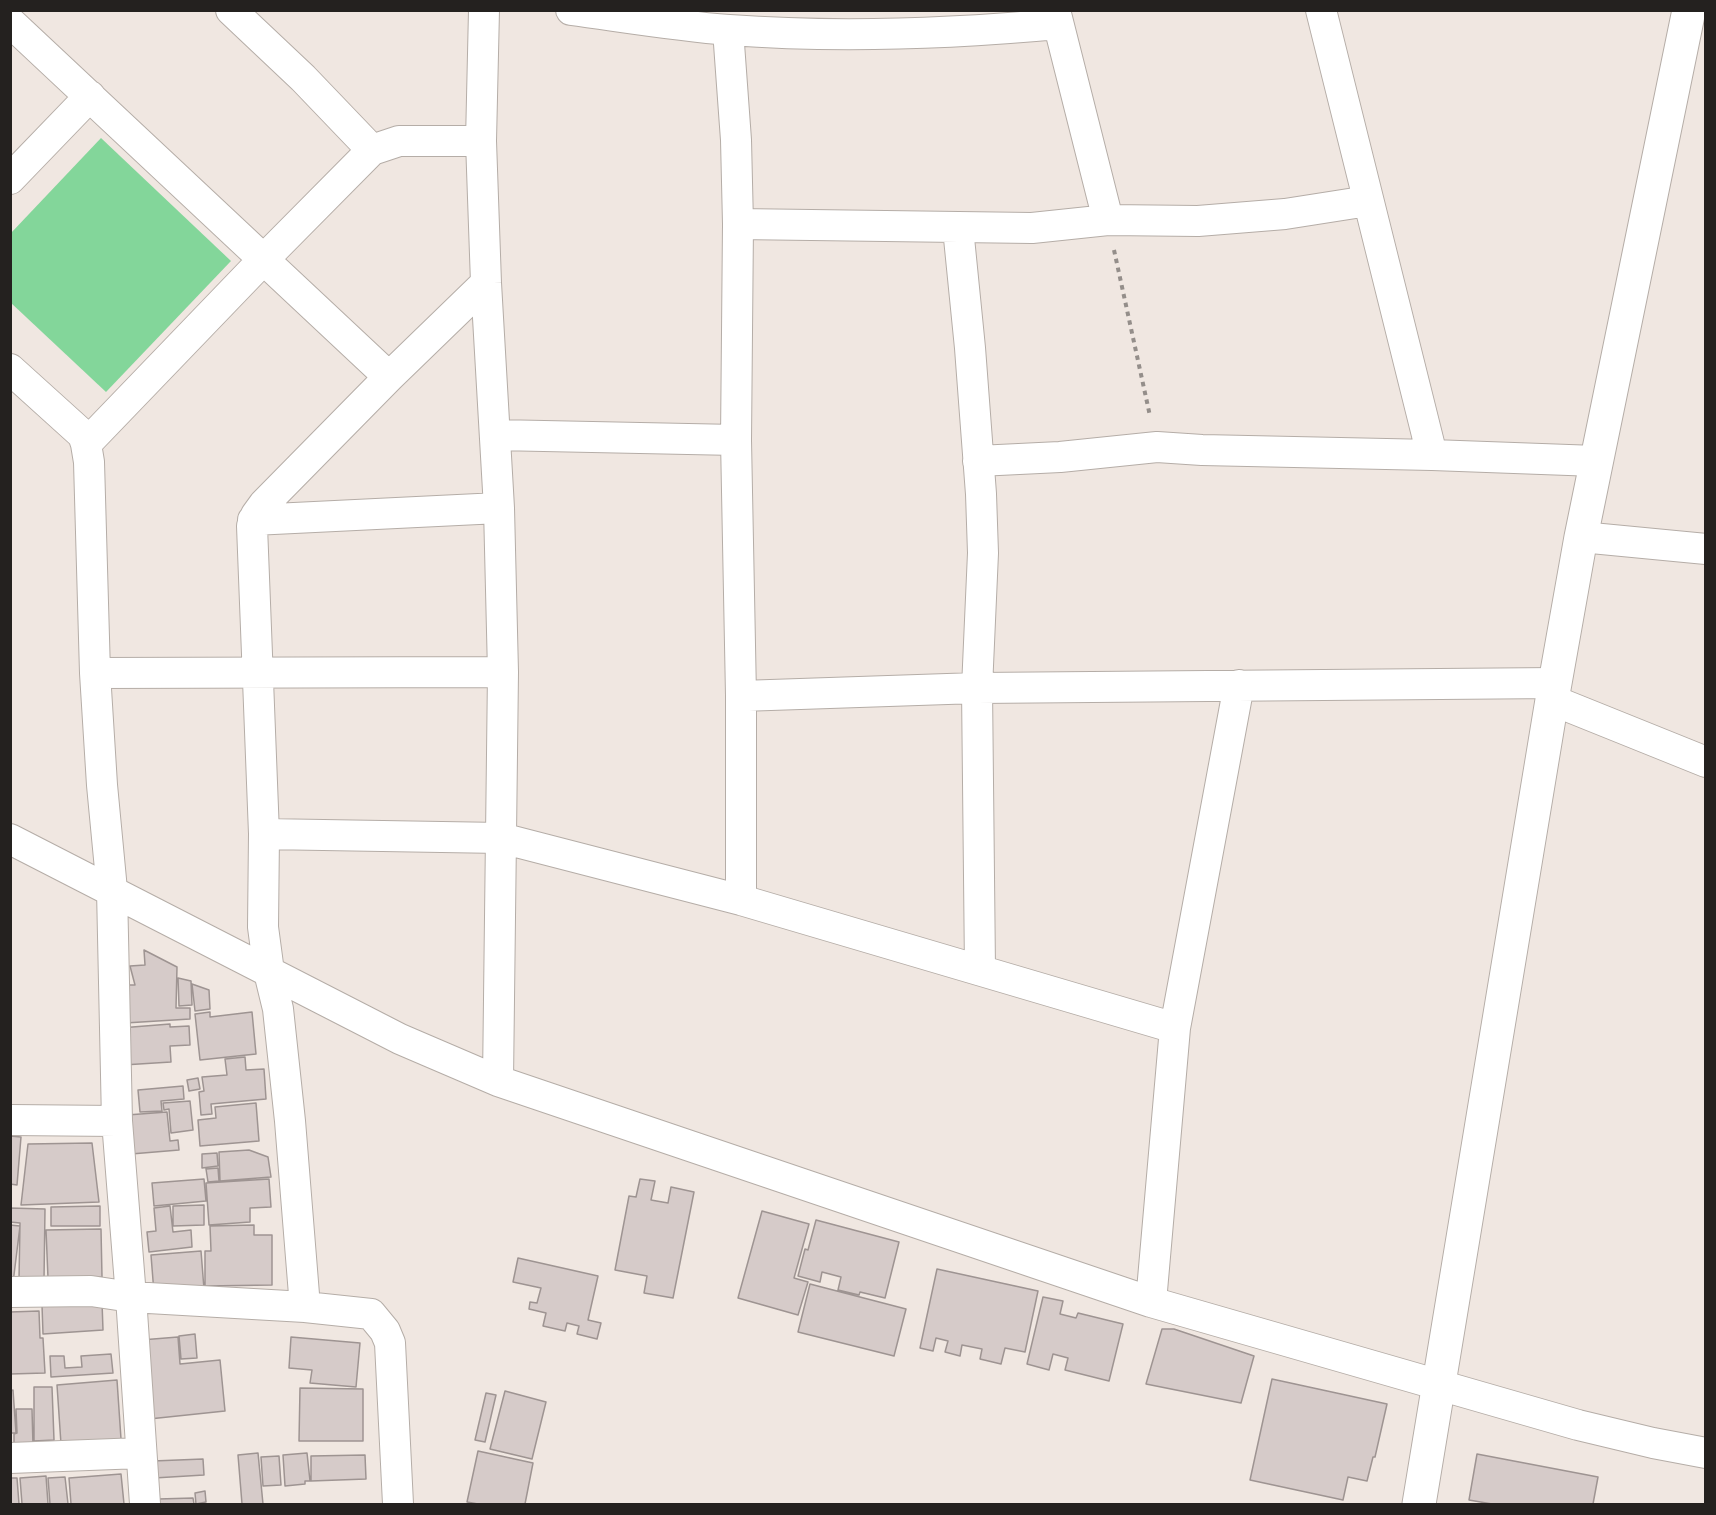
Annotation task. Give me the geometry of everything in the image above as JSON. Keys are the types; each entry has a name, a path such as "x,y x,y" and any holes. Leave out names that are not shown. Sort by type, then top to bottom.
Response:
{"street":[{"path":"231,10 303,78 372,150"},
{"path":"484,10 481,141 486,283 496,435 503,672 498,1081"},
{"path":"570,10 728,30 795,33 911,34 988,31 1056,17 1108,220"},
{"path":"1321,10 1432,455"},
{"path":"1419,1504 1553,692 1581,537 1691,10 1706,13"},
{"path":"10,22 389,377"},
{"path":"728,30 736,140 738,224 736,440 741,696 741,900"},
{"path":"10,179 90,96"},
{"path":"86,444 372,150 399,141 481,141"},
{"path":"738,224 1032,228 1108,220 1198,221 1285,214 1368,201"},
{"path":"958,228 970,348 983,553 977,688 980,970"},
{"path":"305,1307 290,1121 278,1009 269,972 263,927 264,834 253,520 264,504 389,377 486,283"},
{"path":"10,369 83,435 89,462 95,673 112,890 117,1121 146,1504"},
{"path":"496,435 736,440"},
{"path":"978,461 1157,447 1596,461"},
{"path":"253,520 499,508"},
{"path":"1581,537 1706,549"},
{"path":"95,673 503,672"},
{"path":"741,696 977,688 1239,686 1553,692 1706,762"},
{"path":"1151,1302 1175,1028 1239,686"},
{"path":"264,834 501,838 741,900 1175,1028"},
{"path":"10,839 400,1040 498,1081 1151,1302 1578,1425 1706,1453"},
{"path":"10,1120 117,1121"},
{"path":"10,1292 92,1291 371,1314 386,1331 390,1343 398,1504"},
{"path":"10,1458 141,1453"}],"path":[{"path":"1108,220 1157,447"}],"green space":[{"path":"101,138 231,261 106,392 10,302 11,233"}],"building":[{"path":"144,950 177,967 176,1008 190,1008 190,1019 125,1023 124,985 135,985 130,966 145,965"},
{"path":"178,978 191,981 192,1005 179,1006"},
{"path":"192,984 209,990 210,1009 195,1011"},
{"path":"210,1012 210,1017 252,1012 256,1054 200,1060 195,1014"},
{"path":"170,1024 170,1027 189,1026 190,1045 170,1046 171,1062 123,1065 120,1028"},
{"path":"245,1057 246,1070 264,1069 266,1099 211,1104 212,1114 201,1115 199,1092 204,1091 202,1077 227,1075 225,1059"},
{"path":"198,1078 200,1089 189,1091 187,1080"},
{"path":"183,1086 184,1099 161,1101 162,1111 140,1112 138,1090"},
{"path":"190,1101 193,1130 171,1133 169,1109 164,1110 163,1103"},
{"path":"256,1103 259,1141 200,1146 198,1120 216,1118 215,1107"},
{"path":"167,1112 170,1141 178,1140 179,1150 131,1154 127,1115"},
{"path":"10,1136 21,1137 17,1185 10,1184"},
{"path":"92,1143 99,1202 21,1205 28,1144"},
{"path":"249,1150 268,1157 271,1177 220,1181 219,1152"},
{"path":"217,1153 218,1166 202,1168 202,1154"},
{"path":"218,1168 219,1181 208,1182 206,1169"},
{"path":"204,1179 206,1201 154,1206 152,1183"},
{"path":"269,1179 271,1207 250,1208 250,1222 209,1225 206,1183"},
{"path":"640,1179 655,1181 651,1200 668,1203 671,1187 694,1192 673,1298 644,1293 647,1276 615,1270 629,1196 636,1197"},
{"path":"204,1205 204,1225 173,1226 173,1206"},
{"path":"100,1206 100,1226 51,1226 51,1207"},
{"path":"170,1206 173,1232 191,1230 192,1247 149,1252 147,1232 156,1231 154,1208"},
{"path":"10,1208 45,1209 44,1280 19,1280 20,1223 10,1222"},
{"path":"762,1211 809,1224 794,1278 808,1282 798,1315 738,1298"},
{"path":"816,1220 899,1242 885,1298 838,1290 841,1277 822,1272 820,1282 798,1276"},
{"path":"10,1225 20,1226 13,1283 10,1283"},
{"path":"254,1225 254,1235 272,1235 272,1285 205,1286 205,1251 211,1251 210,1226"},
{"path":"101,1229 102,1277 48,1278 46,1230"},
{"path":"201,1251 204,1289 154,1293 151,1255"},
{"path":"518,1258 598,1276 588,1320 601,1323 597,1339 577,1334 579,1326 567,1323 565,1331 543,1326 546,1313 529,1309 530,1302 537,1303 541,1288 513,1282"},
{"path":"937,1269 1038,1291 1025,1352 1005,1348 1001,1364 980,1359 982,1349 962,1345 960,1356 945,1352 948,1341 936,1338 933,1351 920,1348"},
{"path":"810,1284 906,1309 894,1356 798,1332"},
{"path":"1043,1297 1063,1301 1060,1314 1076,1318 1078,1313 1123,1324 1109,1381 1065,1370 1068,1358 1053,1354 1049,1370 1027,1364"},
{"path":"102,1302 103,1330 43,1334 42,1305"},
{"path":"39,1311 45,1373 10,1374 10,1312"},
{"path":"1162,1329 1174,1329 1254,1356 1241,1403 1146,1384"},
{"path":"195,1334 197,1358 181,1359 179,1336"},
{"path":"178,1337 180,1364 220,1360 225,1411 149,1419 141,1340"},
{"path":"291,1337 360,1343 356,1387 310,1383 312,1370 289,1368"},
{"path":"111,1354 113,1373 51,1377 50,1356 64,1356 65,1368 82,1367 81,1356"},
{"path":"1272,1379 1387,1404 1367,1481 1348,1477 1343,1500 1250,1480"},
{"path":"117,1380 121,1439 61,1444 57,1385"},
{"path":"34,1387 52,1387 54,1440 34,1441"},
{"path":"300,1388 363,1389 363,1441 299,1441"},
{"path":"13,1390 16,1433 10,1433 10,1391"},
{"path":"505,1391 546,1402 532,1459 490,1449"},
{"path":"486,1393 496,1395 485,1442 475,1440"},
{"path":"16,1409 32,1409 33,1446 14,1446 14,1434 17,1433"},
{"path":"478,1451 533,1463 525,1504 467,1502"},
{"path":"258,1453 263,1504 242,1504 238,1455"},
{"path":"307,1453 310,1481 305,1481 305,1484 285,1486 283,1455"},
{"path":"1477,1454 1598,1477 1593,1504 1492,1504 1469,1500"},
{"path":"365,1455 366,1479 311,1481 311,1456"},
{"path":"279,1456 281,1485 263,1486 261,1457"},
{"path":"203,1459 204,1475 154,1478 153,1461"},
{"path":"121,1474 124,1504 71,1504 69,1478"},
{"path":"46,1476 48,1504 22,1504 20,1478"},
{"path":"65,1477 68,1504 50,1504 48,1478"},
{"path":"10,1478 17,1478 19,1504 10,1504"},
{"path":"205,1491 206,1502 196,1504 195,1493"},
{"path":"193,1498 194,1504 158,1504 158,1499"}]}
